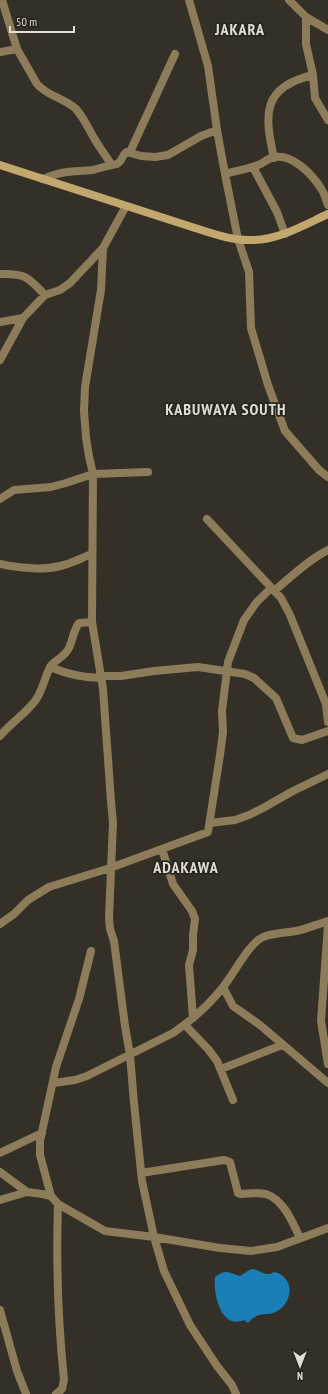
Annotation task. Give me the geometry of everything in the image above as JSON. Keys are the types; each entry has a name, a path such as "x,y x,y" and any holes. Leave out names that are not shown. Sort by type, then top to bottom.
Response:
{"main road":[{"path":"0,165 220,236 238,239 266,239 285,234 328,214"}],"street":[{"path":"2,0 17,49 41,89 67,102 76,109 111,164"},
{"path":"189,0 208,66 225,174 238,239 249,272 251,328 268,385 285,431 319,470 328,477"},
{"path":"289,0 306,17 328,30"},
{"path":"306,17 306,44 313,75 315,98 328,120"},
{"path":"0,52 17,49"},
{"path":"130,152 175,54"},
{"path":"274,158 268,132 268,120 272,98 291,82 313,75"},
{"path":"44,179 55,174 78,170 93,170 111,164 120,163 125,152 130,152 140,156 168,156 201,136 217,130"},
{"path":"225,174 253,167 274,158 282,157 304,168 320,186 328,205"},
{"path":"253,167 277,212 285,234"},
{"path":"0,360 23,318 45,294 60,290 70,283 104,248 126,206"},
{"path":"104,248 101,290 85,387 84,411 86,438 93,474 92,622 104,696 113,822 109,894 110,929 114,941 130,1055 141,1173 154,1237 164,1271 190,1324 217,1366 232,1385 236,1394"},
{"path":"0,274 21,275 29,279 45,294"},
{"path":"0,322 23,318"},
{"path":"0,499 14,490 51,487 93,474 148,472"},
{"path":"207,519 281,598 290,615 327,704 328,722"},
{"path":"0,924 14,914 28,900 49,887 67,880 110,868 208,832 223,732 222,712 228,662 244,620 256,603 320,554 328,550"},
{"path":"0,564 22,568 51,567 65,564 92,554"},
{"path":"0,736 34,703 44,685 50,667 54,662 61,658 70,647 75,628 79,623 92,622"},
{"path":"50,667 78,677 121,676 198,667 245,674 254,678 276,698 293,738 302,740 328,730"},
{"path":"210,823 235,820 249,815 328,774"},
{"path":"162,849 173,884 192,911 195,919 193,950 189,965 193,1018"},
{"path":"54,1083 75,1080 87,1076 173,1033 185,1025 209,1003 223,987 250,948 262,938 275,934 328,926 321,1022 328,1064"},
{"path":"91,952 79,999 58,1062 40,1141 40,1155 51,1196 58,1204 105,1231 154,1237 220,1248 251,1250 277,1247 328,1228"},
{"path":"223,987 234,1006 260,1025 328,1083"},
{"path":"185,1025 208,1049 217,1061 233,1100"},
{"path":"221,1069 282,1045"},
{"path":"0,1153 42,1133"},
{"path":"141,1173 224,1160 230,1162 238,1193 265,1194 273,1198 292,1219 300,1238"},
{"path":"0,1172 27,1192"},
{"path":"0,1200 27,1192 51,1196"},
{"path":"56,1394 62,1389 64,1380 58,1296 58,1204"},
{"path":"0,1310 26,1394"}],"water":[{"path":"251,1269 265,1274 276,1272 283,1276 289,1285 290,1290 288,1300 278,1311 271,1314 257,1316 248,1323 244,1320 236,1322 229,1320 220,1309 217,1301 215,1292 215,1277 225,1272 240,1276"}],"district":[{"name":"JAKARA","path":"240,29"},
{"name":"KABUWAYA SOUTH","path":"226,409"},
{"name":"ADAKAWA","path":"186,867"}]}
